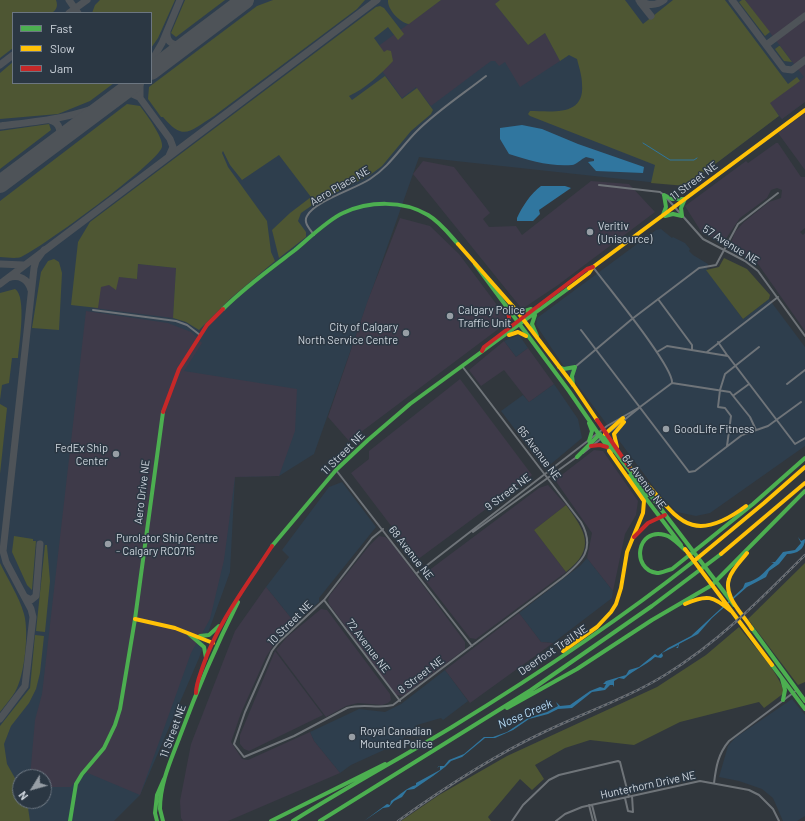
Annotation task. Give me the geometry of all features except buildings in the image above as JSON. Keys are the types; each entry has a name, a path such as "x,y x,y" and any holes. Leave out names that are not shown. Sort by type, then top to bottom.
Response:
{"main road":[{"name":"11 Street NE","path":"523,320 536,313 589,273 594,267 805,110"},
{"path":"662,217 673,214 682,216 681,208 685,199 672,199 664,195"},
{"path":"662,217 666,207 664,195"},
{"name":"64 Avenue NE","path":"314,234 342,213 381,203 400,205 428,215 444,228 474,262 575,400 602,435 620,454 656,502 705,576 780,676 805,701"},
{"name":"Aero Drive NE","path":"70,821 76,784 82,774 104,748 115,725 120,708 135,619 161,417 179,369 200,335 215,316 241,291 314,234"},
{"name":"64 Avenue NE","path":"474,262 481,268 516,310 574,386 602,435 608,449 660,516 709,572 745,619 795,691 805,709"},
{"name":"11 Street NE","path":"196,693 196,686 206,660 243,593 277,539 336,470 391,419 482,351 504,337 536,307 586,269 594,267"},
{"path":"523,320 558,290"},
{"path":"503,303 510,317 508,328"},
{"path":"516,310 525,311 536,307"},
{"path":"536,313 533,319 533,326 541,343"},
{"name":"11 Street NE","path":"482,351 484,347 508,328 519,323"},
{"path":"504,337 518,332 528,337"},
{"path":"558,366 564,369 575,368 572,376 574,386"},
{"path":"575,400 576,405 591,428 592,435 589,441"},
{"path":"577,457 602,435 623,420"},
{"path":"620,454 614,434 623,420"},
{"path":"602,435 646,493 656,502"},
{"path":"539,670 602,623 614,609 620,595 627,552 642,518 644,501 608,449 600,445 591,446"},
{"path":"688,549 668,537 656,534 644,540 639,548 639,555 641,563 648,570 658,573 669,570 688,557 805,458"},
{"path":"628,466 643,479 676,517 697,527 712,526 726,520 783,478"},
{"name":"Deerfoot Trail NE","path":"293,821 490,703 612,621 662,584 766,502 805,467"},
{"name":"Deerfoot Trail NE","path":"320,821 490,717 647,610 754,528 805,483"},
{"path":"490,717 535,694 577,669 667,610 712,585 805,491"},
{"path":"632,538 642,528 660,516 665,515"},
{"path":"745,619 732,598 728,583 730,577 757,540"},
{"name":"11 Street NE","path":"156,821 155,804 159,791 221,624 243,593"},
{"path":"667,610 700,597 708,596 717,599 732,613"},
{"path":"135,619 183,630 214,644"},
{"path":"196,636 209,635 221,624"},
{"path":"183,630 204,647 206,660"},
{"path":"780,676 785,690 783,700"},
{"path":"271,821 384,764 395,761"},
{"name":"11 Street NE","path":"163,821 160,809 166,775"},
{"path":"324,821 332,813"}],"street":[{"name":"Aero Place NE","path":"314,234 306,225 306,220 317,206 369,180 379,173 392,161 417,131 486,76"},
{"path":"599,185 660,192 664,195"},
{"path":"575,368 632,319 699,268 716,265 738,224 778,193"},
{"name":"57 Avenue NE","path":"664,195 698,235 752,265 778,296 805,336"},
{"path":"594,267 657,352 671,375 672,383"},
{"path":"707,352 778,296"},
{"path":"658,299 692,345 692,350"},
{"path":"93,310 176,321 187,325 200,335"},
{"path":"581,330 597,349 688,471 693,472 745,433 768,426 801,402"},
{"path":"718,342 795,444 805,438"},
{"path":"657,352 667,346 728,356"},
{"path":"727,446 731,416 724,408 718,407 720,390 725,374 759,347"},
{"name":"65 Avenue NE","path":"462,366 545,474 584,528 588,537 584,557"},
{"path":"787,384 805,370"},
{"path":"623,420 672,383 728,391 734,395 750,417 756,430"},
{"path":"734,395 749,384"},
{"path":"623,420 640,407"},
{"name":"9 Street NE","path":"465,537 548,479 591,446 602,435"},
{"name":"9 Street NE","path":"417,573 589,441 602,435"},
{"name":"68 Avenue NE","path":"336,470 472,646"},
{"name":"10 Street NE","path":"244,757 234,744 245,712 272,651 278,643 324,600 368,543 383,529"},
{"name":"8 Street NE","path":"244,757 294,736 347,708 356,705 389,706 400,701 562,578 580,563 584,557"},
{"name":"72 Avenue NE","path":"324,600 400,701"},
{"path":"714,783 717,762 722,749 728,741 795,691"},
{"path":"512,821 523,805 549,780 559,775 618,760 620,762 627,797 628,811 633,812 632,796"},
{"name":"Hunterhorn Drive NE","path":"556,821 565,814 591,805 691,782 714,783 749,790 759,795 773,809 778,821"},
{"path":"591,805 593,821"},
{"path":"591,805 596,821"}],"shaded area":[{"path":"0,0 805,0 805,102 782,119 779,116 686,186 419,157 314,454 279,476 235,477 230,572 199,658 140,795 114,821 0,821"},
{"path":"441,0 500,0 495,4 528,45 545,33 560,61 520,87 505,62 499,66 495,61 491,61 431,106 416,87 402,98 369,53"},
{"path":"745,0 805,0 805,102 782,119 769,103 804,77"},
{"path":"805,113 805,170 778,133"},
{"path":"778,143 801,177 805,177 805,228 800,232 803,235 805,233 805,331 758,264 732,250 730,245 735,232 744,222 769,202 781,198 782,190 777,188 771,190 767,198 740,218 723,243 702,233 685,206 746,161 748,163"},
{"path":"423,161 454,167 490,213 483,219 489,227 516,226 522,235 591,181 629,184 655,212 558,285 522,309 413,174"},
{"path":"400,218 430,226 459,254 509,321 349,441 328,417 368,300"},
{"path":"661,229 672,238 673,237 685,243 693,255 708,264 707,270 743,319 769,299 805,347 805,446 710,513 696,516 677,512 659,494 567,371 536,325 537,318 656,230"},
{"path":"138,264 176,268 173,318 94,308 98,274 137,279"},
{"path":"86,311 168,323 191,332 202,343 184,371 297,389 295,431 279,476 235,477 224,560 210,619 191,653 140,795 83,771 71,787 52,787 52,769 31,769 35,720 42,694"},
{"path":"519,335 528,348 516,357 504,341"},
{"path":"504,341 516,357 528,348 554,384 529,402 504,370 481,386 469,370"},
{"path":"460,379 532,475 417,560 351,473 369,459 369,451"},
{"path":"554,384 578,419 582,438 545,469 501,411 523,395 529,402"},
{"path":"594,450 603,451 638,501 636,515 625,534 613,591 587,558 592,533 555,480"},
{"path":"342,482 376,527 319,598 319,602 295,623 266,587 289,557 282,550 329,487"},
{"path":"548,485 566,505 534,530 566,572 476,639 470,638 425,580 428,571 539,488"},
{"path":"379,536 385,537 390,541 465,642 465,649 403,696 396,695 329,604 328,600 330,595 369,546"},
{"path":"587,558 613,591 612,598 553,643 541,642 519,613 581,565"},
{"path":"266,587 295,623 278,638 266,657 241,713 231,742 242,759 248,760 310,732 314,741 340,773 228,821 183,821 181,818 180,801 191,744 235,631"},
{"path":"321,609 327,610 390,694 391,700 388,703 382,705 358,703 346,706 326,717 276,650 287,637"},
{"path":"519,613 541,642 553,643 470,703 445,670"},
{"path":"275,651 323,715 249,751 244,749 240,744 240,735"},
{"path":"445,670 468,701 443,720 441,718 417,725 397,744 351,765 340,773 314,741 310,732 359,709 385,712 401,704"},
{"path":"792,699 805,715 805,816 797,821 783,821 773,798 762,789 739,781 719,777 728,746 735,738"}],"green space":[{"path":"0,0 56,0 57,6 53,12 12,12 12,49 0,58"},
{"path":"100,0 175,0 158,38 152,47 152,12 92,12 95,5"},
{"path":"185,0 225,0 176,37 171,33"},
{"path":"273,0 365,0 357,9 214,116 193,130 182,132 176,130 163,117 161,117 148,99 149,87 257,6"},
{"path":"388,0 441,0 409,24 405,23 395,15 388,4"},
{"path":"500,0 625,0 643,24 673,0 725,0 788,84 797,77 800,81 770,103 779,116 686,186 651,183 655,165 528,114 530,111 565,110 573,107 578,102 582,95 582,81 577,59 569,55 560,61 545,33 528,45 495,4"},
{"path":"745,0 770,32 765,36 739,2"},
{"path":"380,6 384,8 404,34 398,40 388,27 374,38 384,52 387,50 391,51 393,61 372,81 349,96 352,100 385,76 402,99 417,88 433,110 431,114 411,131 382,166 370,175 314,204 301,213 298,221 306,232 306,237 279,258 272,230 290,213 311,197 279,155 242,180 230,165 223,151 222,153 228,167 267,221 271,252 275,261 231,298 199,330 186,322 173,318 176,268 138,264 137,279 119,277 116,290 109,285 101,287 98,308 71,305 78,242 90,222 376,7"},
{"path":"779,46 792,62 784,61 775,49"},
{"path":"12,63 12,84 113,84 90,101 58,114 0,119 0,73"},
{"path":"127,104 140,106 158,132 162,147 156,156 98,205 51,239 19,258 0,257 0,201"},
{"path":"49,124 51,130 0,169 0,131"},
{"path":"724,258 747,269 770,295 769,299 743,319 706,270 719,267"},
{"path":"54,259 59,262 62,273 59,330 32,328 41,272 48,261"},
{"path":"15,289 19,293 21,301 21,332 18,358 12,358 9,383 2,385 0,400 0,293"},
{"path":"0,404 7,408 0,474"},
{"path":"566,505 583,531 585,547 582,555 576,563 566,572 534,530"},
{"path":"14,536 33,539 33,541 36,541 32,590 27,585 12,552"},
{"path":"45,545 47,545 50,581 45,632 36,631"},
{"path":"0,563 22,607 25,622 26,642 24,664 18,684 13,695 0,712"},
{"path":"805,563 805,682 798,685 748,619"},
{"path":"739,627 771,668 784,693 764,708 759,702 680,722 634,745 590,740 565,748 535,765 544,779 532,790 520,779 488,817 491,821 401,821 439,795 507,756 657,687 706,655"},
{"path":"35,635 44,636 40,673 36,689 29,703 11,726 4,744 7,764 12,773 12,809 28,809 30,821 0,821 0,726 30,688"}],"water":[{"path":"522,125 542,129 578,144 644,167 643,173 596,171 588,162 594,161 594,159 586,157 574,165 556,165 524,159 509,154 500,139 500,128"},
{"path":"541,186 565,186 571,188 539,210 540,214 533,221 517,221 517,218 527,200"},
{"path":"798,537 801,541 805,539 804,546 800,550 787,554 779,564 769,571 766,577 747,587 712,618 698,634 679,644 678,648 676,648 678,645 662,653 663,656 661,658 655,657 624,679 619,678 614,681 614,687 613,685 610,685 605,690 592,692 572,708 558,709 548,714 529,719 513,730 495,738 485,738 462,757 451,761 445,767 414,789 407,790 402,797 394,801 389,807 383,808 364,821 387,804 390,805 391,801 412,786 416,785 416,783 440,770 440,766 444,766 449,760 464,754 484,737 493,737 507,732 528,718 547,712 558,706 556,702 560,706 570,705 590,691 600,687 604,688 606,684 603,684 606,681 626,675 629,670 639,667 655,654 658,656 668,648 691,636 743,588 745,583 755,580 774,563 771,562 775,562 783,552 795,550 801,543"}],"waterway":[{"path":"643,143 670,160 694,160 697,158"}],"taxiway":[{"path":"69,0 77,12"},
{"path":"70,12 87,0"},
{"path":"152,60 162,43 180,0"},
{"path":"236,7 250,0"},
{"path":"0,284 377,0"},
{"path":"639,0 652,4 664,0"},
{"path":"732,0 784,69 792,70 805,60"},
{"path":"640,2 651,16"},
{"path":"766,45 805,16"},
{"path":"167,32 168,39 172,44 186,44"},
{"path":"0,65 12,56"},
{"path":"130,84 170,139 173,147 169,156"},
{"path":"140,84 140,97"},
{"path":"117,96 130,93 139,97"},
{"path":"0,126 68,116 108,103"},
{"path":"50,120 56,123 60,132 56,142"},
{"path":"0,719 25,686 33,617 31,609 6,562 3,551 34,268 36,261 44,250"},
{"path":"0,264 24,265"},
{"path":"8,278 22,278 28,283 31,290"},
{"path":"25,597 31,600 36,596 40,544"}],"runway":[{"path":"152,70 245,0"},
{"path":"0,184 134,84"}],"railway":[{"path":"398,821 450,785 504,752 650,684 685,662 739,619 805,555"}],"traffic: fast":[{"path":"664,195 672,199 685,199"},
{"path":"663,215 666,207 664,195"},
{"path":"665,216 673,214 682,216 681,208 684,201"},
{"path":"223,309 325,224 337,216 353,209 375,204 386,204 418,210 436,221 458,244"},
{"path":"475,264 569,391 611,452"},
{"path":"272,546 336,470 368,440 410,404 569,288"},
{"path":"516,310 525,311 531,309"},
{"path":"523,320 537,309"},
{"path":"535,315 532,324 537,336"},
{"path":"559,367 564,369 575,367"},
{"path":"573,385 572,376 575,367"},
{"path":"70,821 76,784 82,774 104,748 115,725 120,709 135,619 163,412"},
{"path":"589,423 592,431 589,441"},
{"path":"598,434 604,437 648,495"},
{"path":"577,457 600,434"},
{"path":"685,550 668,536 655,534 648,537 643,543 640,550 640,558 643,565 649,570 657,573 672,569 753,504 805,458"},
{"path":"632,471 734,605"},
{"path":"629,476 681,545"},
{"path":"507,708 577,669 652,620 712,585 805,491"},
{"path":"320,821 531,690 652,606 721,554"},
{"path":"293,821 452,727 514,688 635,606 694,561"},
{"path":"160,809 160,799 170,763 207,668 238,602"},
{"path":"200,636 209,635 219,626"},
{"path":"751,627 805,701"},
{"path":"189,634 204,647 206,658"},
{"path":"772,665 805,709"},
{"path":"782,679 785,690 783,700"},
{"path":"271,821 385,764"},
{"path":"155,813 157,795 164,779"},
{"path":"160,809 163,821"},
{"path":"155,813 157,821"}],"traffic: slow":[{"path":"569,288 589,273 593,267 805,110"},
{"path":"458,244 516,310 574,386 597,420"},
{"path":"509,335 518,332 526,336"},
{"path":"605,434 623,418"},
{"path":"617,447 614,434 624,422"},
{"path":"563,651 597,627 611,612 616,604 621,588 627,552 643,513 644,501 609,451"},
{"path":"628,466 643,480 668,508 680,518 692,525 706,526 724,520 746,506"},
{"path":"694,561 805,467"},
{"path":"721,554 805,483"},
{"path":"685,549 772,665"},
{"path":"747,553 732,572 728,586 735,606 752,629"},
{"path":"685,604 699,599 710,598 719,602 731,611"},
{"path":"135,619 175,628 213,643"}],"traffic: jam":[{"path":"482,351 484,347 587,269 593,267"},
{"path":"163,412 179,369 207,325 223,309"},
{"path":"507,310 509,317 508,328"},
{"path":"597,420 629,467"},
{"path":"591,446 600,445 607,447"},
{"path":"634,537 648,523 665,515"},
{"path":"196,693 197,683 203,666 217,634 234,604 272,546"}],"place":[{"name":"Veritiv (Unisource)","path":"590,232"},
{"name":"Calgary Police Traffic Unit","path":"450,316"},
{"name":"City of Calgary North Service Centre","path":"406,333"},
{"name":"GoodLife Fitness","path":"666,429"},
{"name":"FedEx Ship Center","path":"116,454"},
{"name":"Purolator Ship Centre - Calgary RC0715","path":"108,544"},
{"name":"Royal Canadian Mounted Police","path":"352,737"}],"water label":[{"name":"Nose Creek","path":"525,714"}]}
